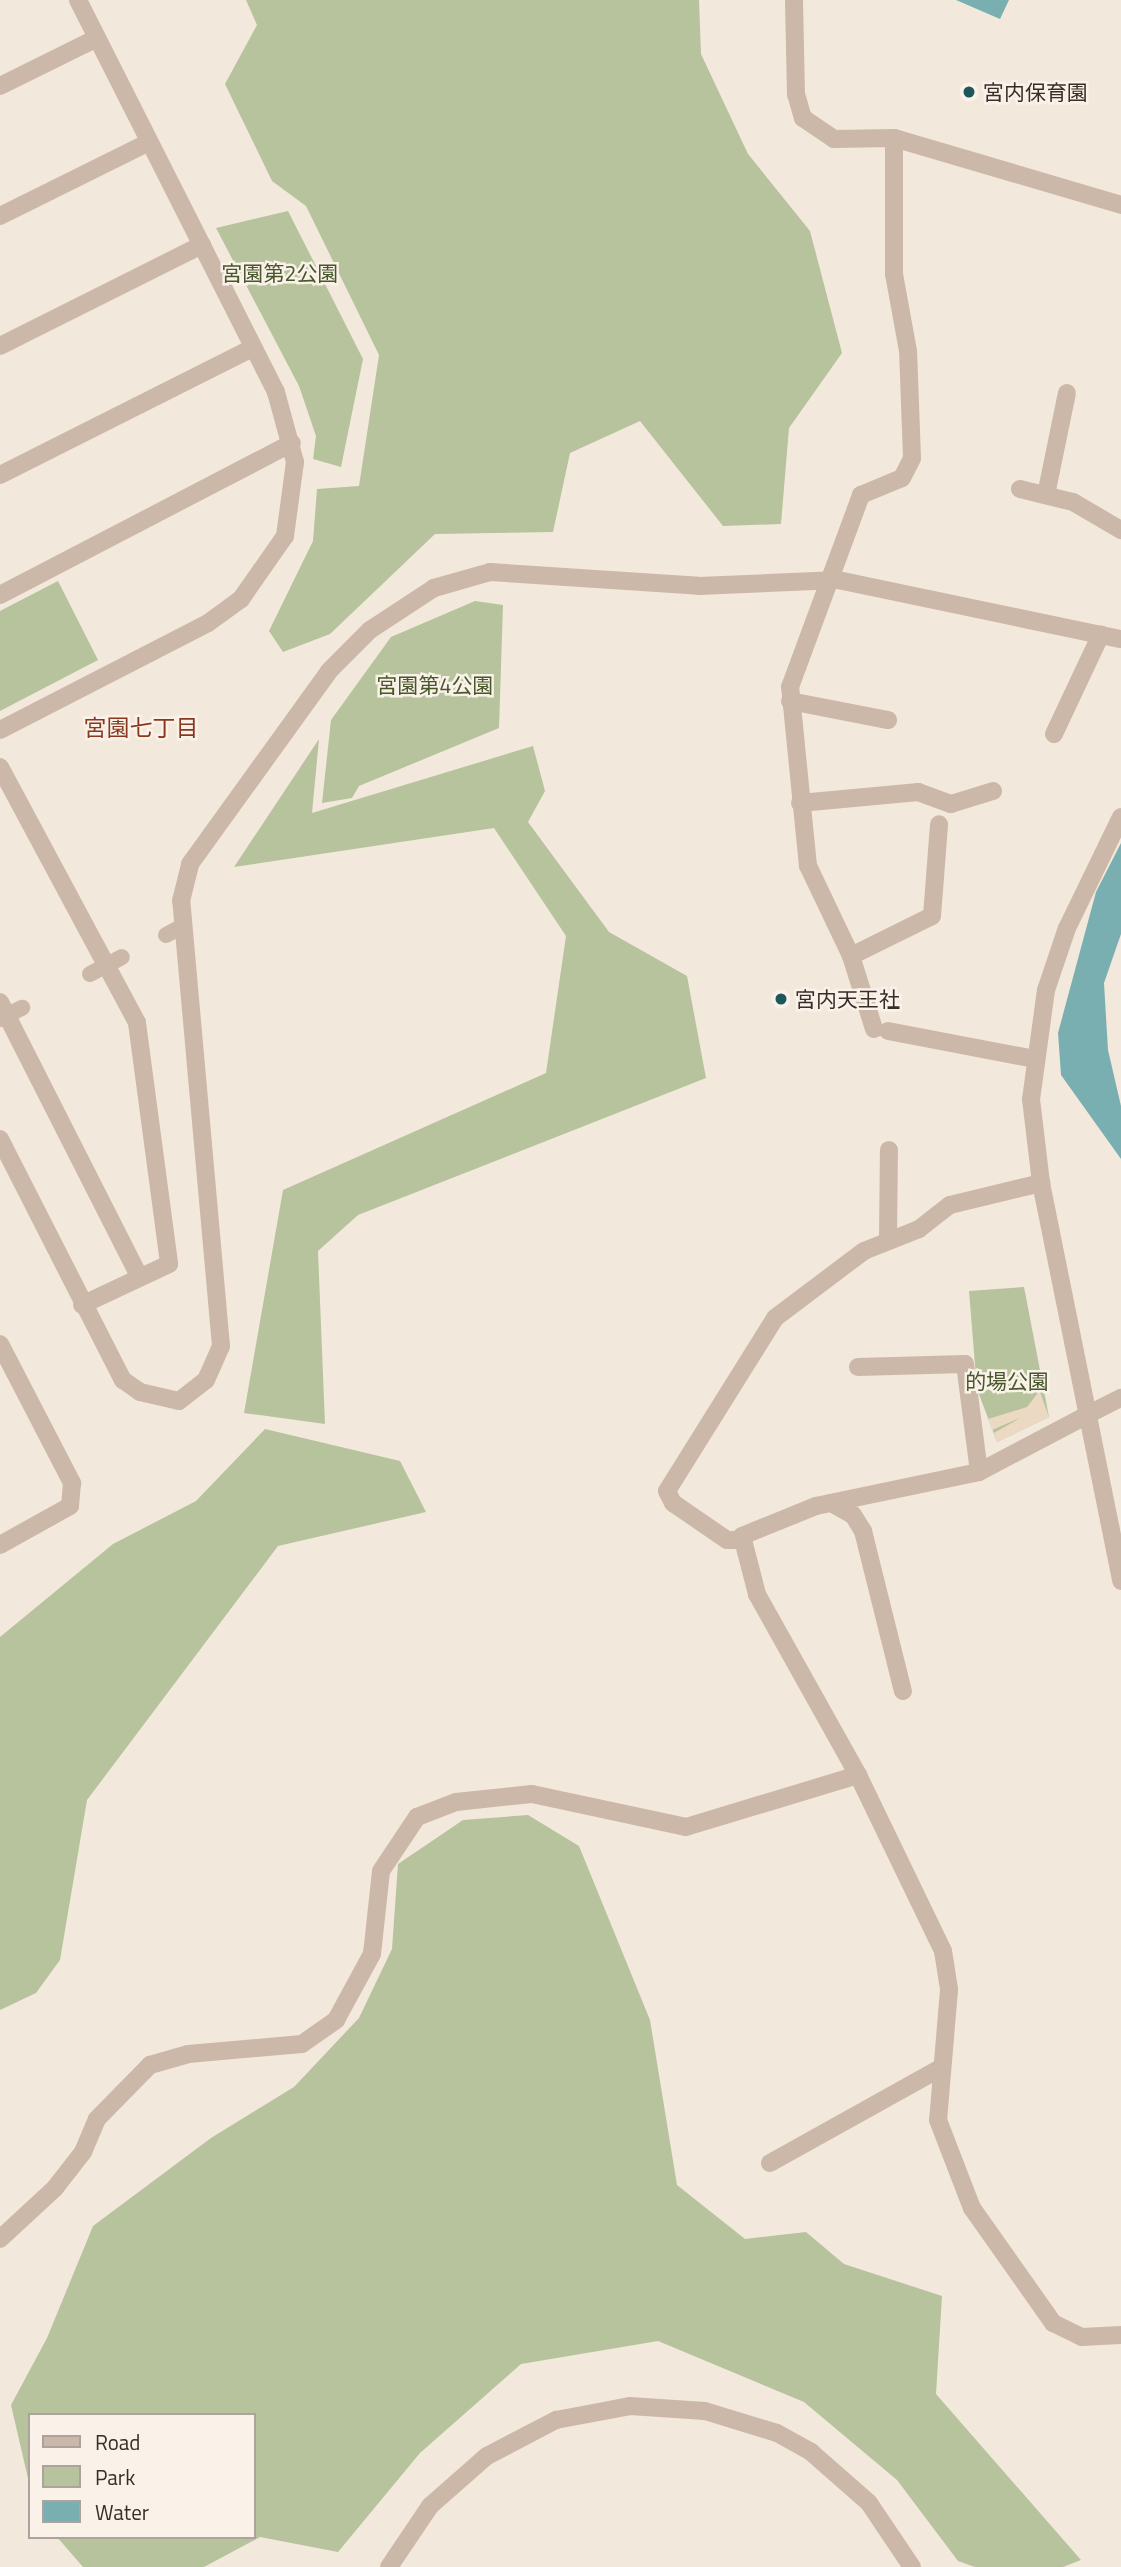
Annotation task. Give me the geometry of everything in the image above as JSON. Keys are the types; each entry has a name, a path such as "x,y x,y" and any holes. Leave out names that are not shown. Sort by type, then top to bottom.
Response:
{"street":[{"path":"0,730 208,623 241,599 285,536 292,443 253,348 78,0"},
{"path":"794,0 796,94 803,118 834,139 894,138 1121,205"},
{"path":"0,86 97,37"},
{"path":"894,138 894,274 908,351 912,458 902,478 860,495 825,581 790,701 808,866 881,1030 1035,1059"},
{"path":"0,216 149,142"},
{"path":"0,346 202,246"},
{"path":"0,475 253,348"},
{"path":"1045,495 1067,393"},
{"path":"0,595 292,443"},
{"path":"1020,489 1045,495 1121,530"},
{"path":"0,1139 117,1370 140,1392 179,1401 215,1367 221,1346 214,1240 183,926 190,864 207,832 329,671 370,630 434,588 490,572 699,586 825,581 1121,639"},
{"path":"1054,734 1101,634"},
{"path":"790,701 888,720"},
{"path":"0,766 137,1023 169,1264 82,1305"},
{"path":"800,803 918,792 951,804 993,791"},
{"path":"1121,817 1067,928 1046,990 1031,1099 1041,1183 1118,1551 1121,1581"},
{"path":"850,956 932,916 939,824"},
{"path":"166,935 183,926"},
{"path":"90,974 122,957"},
{"path":"7,1011 140,1278"},
{"path":"888,1240 889,1150"},
{"path":"1041,1183 950,1205 919,1229 888,1240 776,1317 669,1484 673,1503 727,1540 740,1540 831,1503 979,1472 1121,1398"},
{"path":"0,1344 72,1483 70,1506 0,1545"},
{"path":"858,1367 965,1364 979,1472"},
{"path":"831,1503 853,1515 863,1531 903,1672 903,1691"},
{"path":"740,1540 757,1594 858,1776 943,1951 949,1990 939,2069 940,2132 989,2238 1054,2323 1082,2337 1121,2335"},
{"path":"0,2239 55,2188 83,2152 97,2119 150,2065 188,2054 302,2044 336,2020 372,1954 381,1871 418,1817 456,1802 532,1794 646,1823 686,1827 858,1776"},
{"path":"770,2163 939,2069"},
{"path":"389,2567 430,2506 487,2456 556,2420 630,2406 705,2411 777,2432 811,2452 869,2504 912,2567"}],"green space":[{"path":"246,0 699,0 701,54 748,154 810,231 842,353 789,428 781,524 723,526 640,421 570,453 553,532 435,534 330,634 283,652 269,631 313,541 317,489 359,486 379,355 306,206 272,181 225,84 257,25"},
{"name":"宮園第2公園","path":"288,211 363,359 341,467 313,459 316,436 299,386 216,228"},
{"path":"58,581 98,660 0,711 0,611"},
{"name":"宮園第4公園","path":"475,601 503,605 499,728 359,786 352,798 322,803 331,720 391,637"},
{"path":"319,739 312,813 533,746 545,791 528,822 609,932 687,976 706,1078 358,1215 318,1251 325,1424 244,1413 283,1190 546,1073 566,936 494,828 234,867"},
{"name":"的場公園","path":"1024,1287 1049,1417 997,1442 977,1389 969,1291"},
{"path":"265,1429 400,1461 426,1512 278,1546 87,1800 60,1960 36,1993 0,2010 0,1637 113,1544 196,1501"},
{"path":"528,1815 579,1846 650,2020 677,2185 745,2239 806,2232 844,2264 942,2296 936,2394 1081,2560 1063,2567 975,2567 958,2561 897,2480 804,2402 658,2341 521,2364 420,2453 338,2552 260,2537 204,2567 83,2567 59,2539 256,2539 256,2413 28,2413 28,2478 11,2405 47,2338 93,2226 211,2138 294,2087 359,2018 392,1949 398,1864 463,1820"}],"shaded area":[{"path":"1036,1381 1049,1417 997,1442 994,1433 1020,1418 992,1430 988,1419 1027,1407 1037,1394"}],"water":[{"path":"956,0 1009,0 1000,19"},
{"path":"1121,843 1121,934 1104,983 1108,1050 1121,1106 1121,1159 1061,1075 1058,1033 1096,892"}],"place":[{"name":"宮内保育園","path":"969,92"},
{"name":"宮内天王社","path":"781,999"}],"district":[{"name":"宮園七丁目","path":"141,728"}]}
